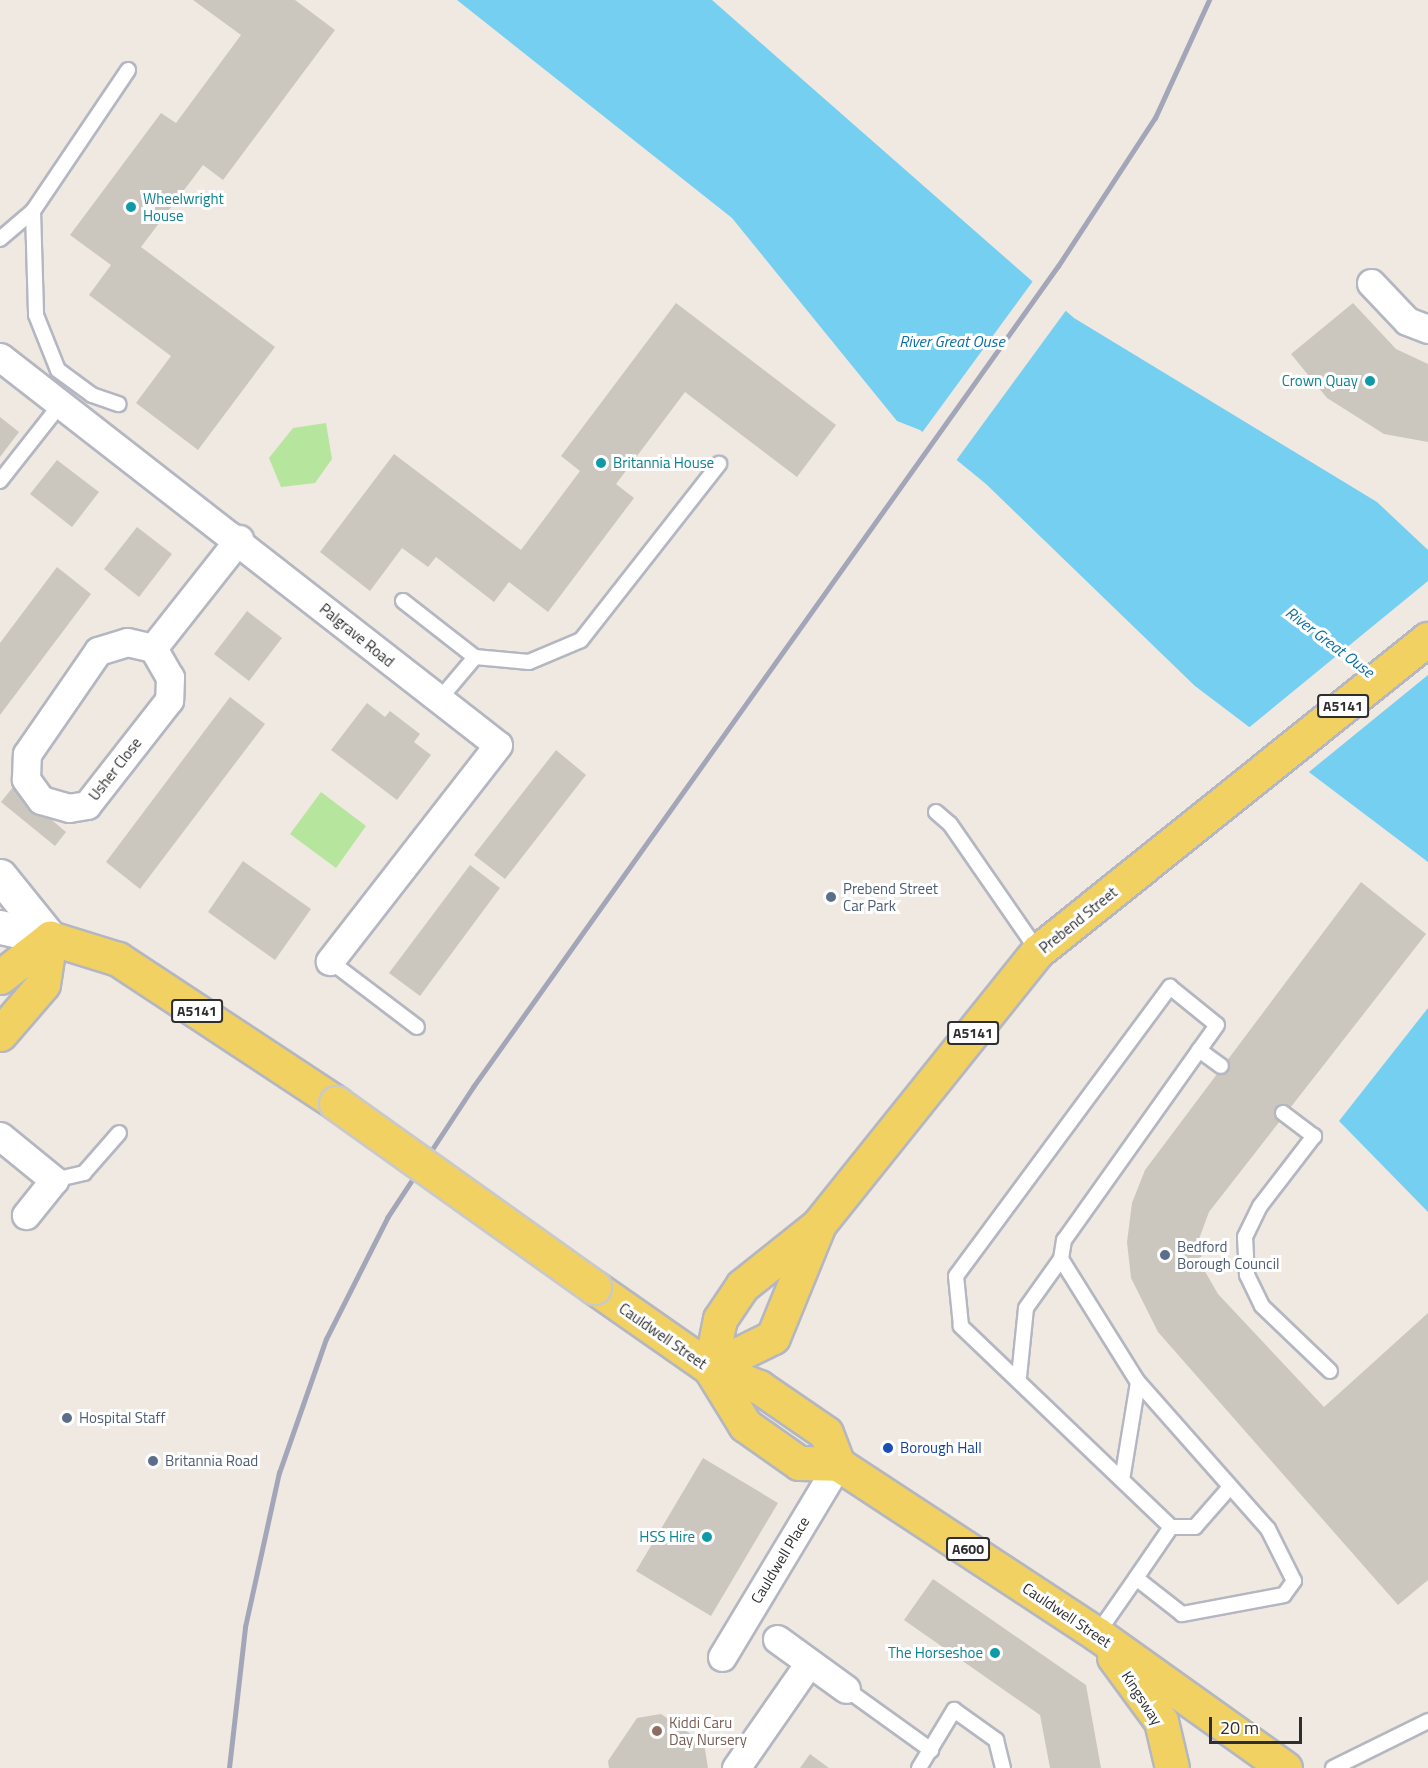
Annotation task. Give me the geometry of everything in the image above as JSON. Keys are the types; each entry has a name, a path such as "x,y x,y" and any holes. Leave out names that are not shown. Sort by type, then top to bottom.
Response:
{"main road":[{"name":"Prebend Street","path":"710,1368 773,1337 819,1224 1038,951 1428,639"},
{"path":"0,876 50,938 43,984 0,1034"},
{"path":"0,927 50,938"},
{"path":"0,977 50,938"},
{"name":"Cauldwell Street","path":"50,938 118,959 336,1103 710,1368 748,1427 799,1463 838,1464 1097,1634 1285,1768"},
{"path":"710,1368 720,1319 742,1286 819,1224"},
{"name":"Kingsway","path":"1097,1634 1161,1721 1172,1768"}],"street":[{"path":"1371,283 1407,321 1428,329"},
{"name":"Palgrave Road","path":"0,357 59,406 239,539 438,701 498,745 330,961"},
{"path":"153,648 239,539"},
{"name":"Usher Close","path":"127,642 153,648 170,677 169,700 87,805 69,808 41,800 26,778 27,753 98,651 127,642"},
{"path":"0,1136 54,1180 26,1215"},
{"name":"Cauldwell Place","path":"722,1658 838,1464"},
{"path":"777,1639 846,1689"},
{"path":"736,1768 809,1663"}],"lane":[{"path":"0,239 33,211 128,70"},
{"path":"33,211 36,315 58,370 118,404"},
{"path":"0,481 59,406"},
{"path":"403,601 475,657 529,662 581,640 719,464"},
{"path":"438,701 475,657"},
{"path":"936,812 950,824 1038,951"},
{"path":"330,961 417,1027"},
{"path":"1019,1377 1026,1308 1061,1259 1064,1240 1217,1025 1170,987 956,1276 961,1326 1019,1377 1171,1527 1195,1527 1230,1487"},
{"path":"1199,1050 1221,1066"},
{"path":"1283,1113 1314,1136 1260,1206 1245,1237 1247,1275 1262,1306 1330,1371"},
{"path":"54,1180 84,1173 119,1133"},
{"path":"1061,1259 1138,1382 1268,1529 1288,1563 1294,1581 1284,1595 1182,1614 1136,1578"},
{"path":"1122,1480 1138,1382"},
{"path":"1097,1634 1171,1527"},
{"path":"846,1689 930,1749"},
{"path":"919,1768 954,1710 996,1740 1004,1768"},
{"path":"1333,1768 1428,1721"}],"green space":[{"path":"326,423 332,459 315,483 281,487 269,458 293,428"},
{"path":"321,792 366,826 336,868 290,834"}],"water":[{"name":"River Great Ouse","path":"457,0 712,0 1074,318 1377,502 1428,550 1428,862 1195,686 986,484 920,430 897,421 732,218"},
{"path":"1428,1008 1428,1212 1339,1121"}],"pier":[{"path":"1033,281 1067,309 955,462 921,434"},
{"path":"1428,581 1428,675 1304,776 1246,730"}],"building":[{"name":"Wheelwright House","path":"193,0 295,0 335,30 223,180 203,165 141,247 275,347 198,450 136,403 171,356 89,295 111,265 70,235 161,113 176,123 241,35"},
{"name":"Britannia House","path":"676,303 836,425 797,477 685,392 616,484 634,498 548,612 509,582 494,602 436,557 428,567 402,548 370,591 320,552 394,454 521,550 580,471 561,456"},
{"name":"Crown Quay","path":"1353,303 1396,349 1428,364 1428,442 1384,434 1327,398 1291,354"},
{"path":"0,417 19,432 0,457"},
{"path":"57,460 99,492 72,527 30,494"},
{"path":"137,527 172,554 139,597 104,569"},
{"path":"57,567 91,594 0,715 0,643"},
{"path":"247,611 282,638 249,681 214,654"},
{"path":"230,697 265,724 140,889 106,862"},
{"path":"367,703 385,717 390,711 420,734 414,742 431,755 397,800 331,750"},
{"path":"556,750 586,775 505,879 474,855"},
{"path":"13,787 66,832 55,846 1,802"},
{"path":"243,861 311,909 275,960 208,912"},
{"path":"470,865 500,888 420,996 389,973"},
{"name":"Bedford Borough Council","path":"1361,882 1426,934 1209,1212 1199,1239 1203,1268 1218,1294 1324,1407 1428,1313 1428,1580 1398,1605 1158,1332 1131,1278 1127,1242 1132,1203 1145,1170"},
{"name":"HSS Hire","path":"703,1458 778,1503 711,1616 636,1571"},
{"name":"The Horseshoe","path":"933,1579 1086,1685 1101,1768 1050,1768 1040,1715 904,1620"},
{"name":"Kiddi Caru Day Nursery","path":"661,1714 704,1743 708,1768 609,1768 608,1761 637,1718"},
{"path":"810,1754 829,1768 800,1768"}],"railway":[{"path":"229,1768 245,1627 279,1473 326,1339 387,1218 473,1087 1058,266 1155,118 1209,0"}],"place":[{"name":"Wheelwright House","path":"131,207"},
{"name":"Crown Quay","path":"1370,381"},
{"name":"Britannia House","path":"601,463"},
{"name":"Prebend Street Car Park","path":"831,897"},
{"name":"Bedford Borough Council","path":"1165,1255"},
{"name":"Hospital Staff","path":"67,1418"},
{"name":"Borough Hall","path":"888,1448"},
{"name":"Britannia Road","path":"153,1461"},
{"name":"HSS Hire","path":"707,1537"},
{"name":"The Horseshoe","path":"995,1653"},
{"name":"Kiddi Caru Day Nursery","path":"657,1731"}]}
